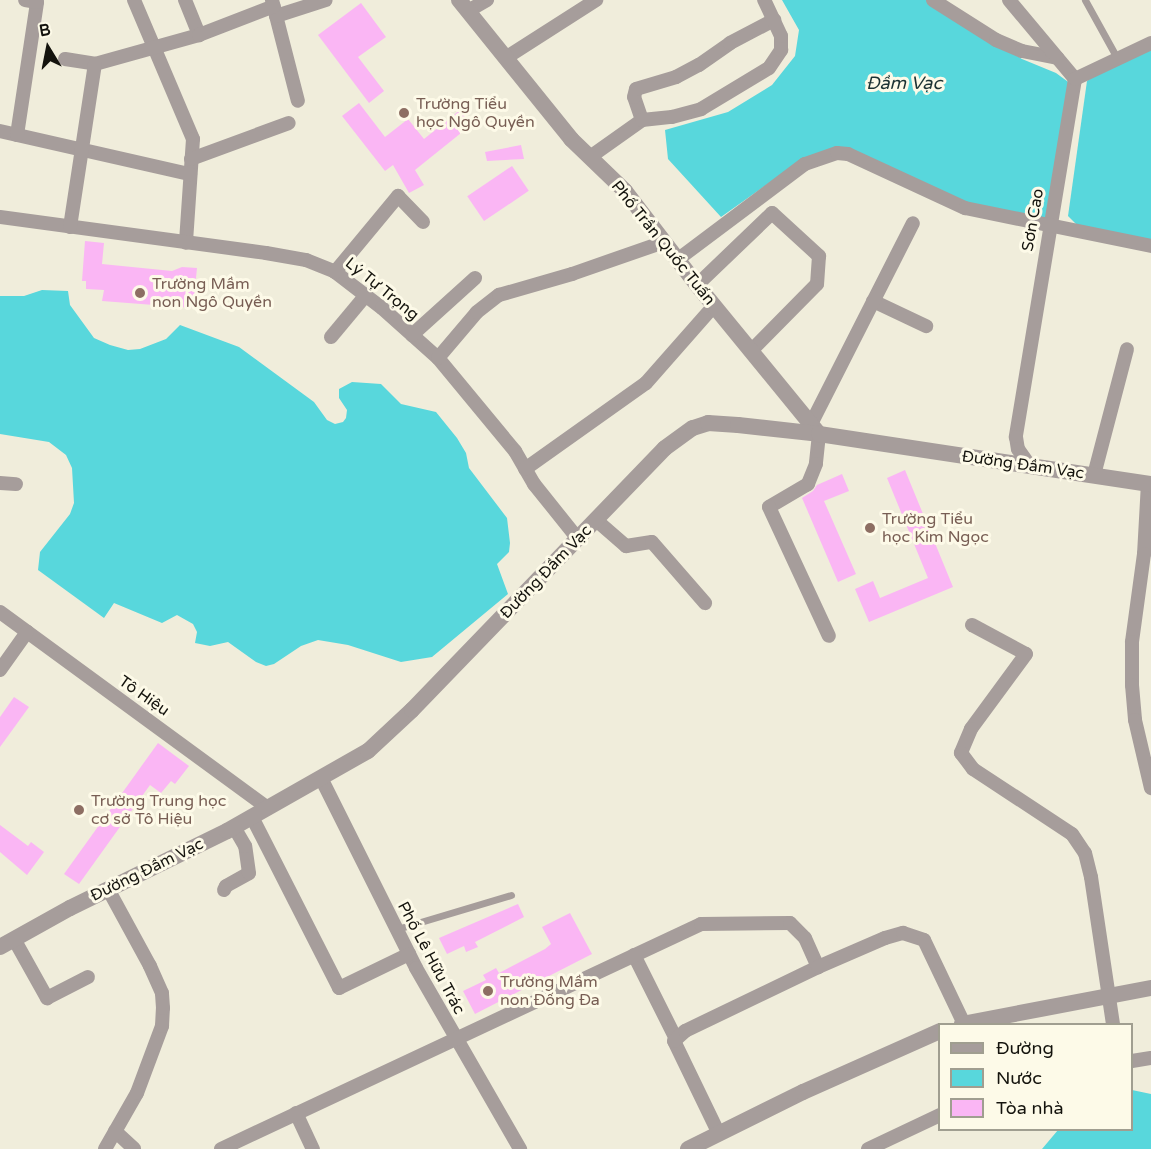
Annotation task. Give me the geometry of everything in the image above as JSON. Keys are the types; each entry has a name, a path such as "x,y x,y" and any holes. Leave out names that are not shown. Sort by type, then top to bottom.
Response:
{"street":[{"path":"17,135 37,2 25,0"},
{"path":"134,0 152,37 153,49 175,93 193,139 186,243"},
{"path":"185,0 199,35"},
{"path":"65,59 95,64 199,35 274,7 326,0"},
{"path":"464,6 487,0"},
{"path":"507,57 596,0"},
{"path":"590,157 642,120 672,117 701,109 769,68 781,50 781,36 764,0"},
{"path":"933,0 996,40 1023,51 1057,58"},
{"path":"1009,0 1075,79 1151,43"},
{"name":"Phố Trần Quốc Tuấn","path":"464,6 571,139 624,191 697,285 815,429"},
{"path":"274,7 298,101"},
{"path":"642,120 634,97 636,88 675,77 730,43 774,20"},
{"path":"70,227 95,64"},
{"name":"Sơn Cao","path":"1029,465 1018,449 1016,437 1075,79"},
{"path":"191,159 289,123"},
{"path":"0,131 190,174"},
{"path":"677,260 805,164 837,153 848,154 965,208 1049,227 1151,246"},
{"path":"335,272 398,196 423,222"},
{"path":"697,285 772,213 819,256 817,284 752,351"},
{"name":"Lý Tự Trọng","path":"0,218 306,260 335,272 366,295 438,358 515,451 525,469 578,539"},
{"path":"829,636 769,507 808,484 816,464 815,429 873,301 913,223"},
{"path":"438,358 477,312 499,295 572,274 664,242"},
{"path":"412,335 475,278"},
{"path":"331,337 366,295"},
{"path":"873,301 926,326"},
{"path":"525,469 646,383 714,306"},
{"path":"1094,475 1127,349"},
{"name":"Đường Đầm Vạc","path":"7,943 108,889 234,827 368,751 412,710 665,448 693,428 708,423 815,429 1149,483"},
{"path":"0,483 16,484"},
{"path":"1149,483 1144,554 1132,642 1132,685 1136,720 1151,788"},
{"path":"596,520 626,546 652,542 705,603"},
{"name":"Tô Hiệu","path":"0,612 268,808"},
{"path":"972,626 1026,654 971,729 961,753 973,769 1072,834 1085,853 1091,877 1113,1023"},
{"path":"0,670 27,632"},
{"name":"Phố Lê Hữu Trác","path":"321,778 396,929 455,1040 520,1149"},
{"path":"252,817 339,988 409,954"},
{"path":"224,890 226,886 249,873 245,846 234,827"},
{"path":"105,1149 137,1093 162,1026 163,1008 162,993 150,966 108,889"},
{"path":"221,1149 701,924 790,923 805,938 818,967"},
{"path":"676,1039 685,1031 818,967 885,938 903,933 924,940 964,1023"},
{"path":"7,943 47,998 88,977"},
{"path":"634,955 676,1039 680,1053 719,1134"},
{"path":"969,1023 1151,988"},
{"path":"693,1148 803,1092 938,1031"},
{"path":"1133,1061 1151,1058"},
{"path":"296,1113 313,1149"},
{"path":"868,1149 938,1115"},
{"path":"115,1131 134,1149"}],"lane":[{"path":"1085,0 1117,58"},
{"path":"396,929 511,895"}],"water":[{"name":"Đầm Vạc","path":"782,0 927,0 1022,59 1056,73 1071,84 1046,219 968,203 869,159 803,159 721,217 668,159 665,130 728,112 772,85 795,56 799,30"},
{"path":"1151,48 1151,242 1082,230 1068,216 1087,81 1103,69"},
{"path":"42,290 68,291 70,305 94,338 110,345 128,350 140,349 166,339 180,325 239,347 314,402 327,420 335,424 343,422 347,410 339,398 339,389 352,382 381,384 401,404 436,412 466,453 469,468 507,518 509,552 497,564 508,594 432,657 401,662 348,645 318,640 301,646 274,664 266,666 256,662 228,642 210,646 195,643 197,632 193,624 177,615 162,623 114,603 104,618 38,570 40,552 70,514 74,503 72,468 66,455 49,442 0,434 0,296 24,296"},
{"path":"1133,1090 1151,1094 1151,1149 1042,1149 1057,1131 1133,1131"}],"building":[{"path":"361,3 386,37 358,57 384,91 369,103 318,35"},
{"path":"359,103 385,137 408,119 424,139 460,110 471,125 415,170 424,185 409,193 393,165 385,171 342,116"},
{"path":"521,145 524,159 487,161 485,152"},
{"path":"512,166 529,191 484,221 467,196"},
{"path":"85,241 104,243 102,264 172,271 182,267 197,268 193,308 102,301 104,290 86,289 86,281 82,281"},
{"path":"905,470 953,587 869,622 855,589 873,581 880,598 928,578 887,478"},
{"path":"842,474 849,491 824,501 856,574 838,582 802,498 813,491 817,485"},
{"path":"14,697 29,707 0,747 0,717"},
{"path":"158,743 189,766 175,784 171,781 161,793 150,785 79,884 64,874"},
{"path":"0,825 28,846 31,842 44,852 27,875 0,852"},
{"path":"518,904 524,917 475,942 478,947 466,952 464,946 447,954 439,938"},
{"path":"570,913 592,954 475,1014 463,991 486,980 483,975 496,968 499,973 545,949 551,944 542,927"}],"place":[{"name":"Trường Tiểu học Ngô Quyền","path":"404,113"},
{"name":"Trường Mầm non Ngô Quyền","path":"140,293"},
{"name":"Trường Tiểu học Kim Ngọc","path":"870,528"},
{"name":"Trường Trung học cơ sở Tô Hiệu","path":"79,810"},
{"name":"Trường Mầm non Đống Đa","path":"488,991"}]}
